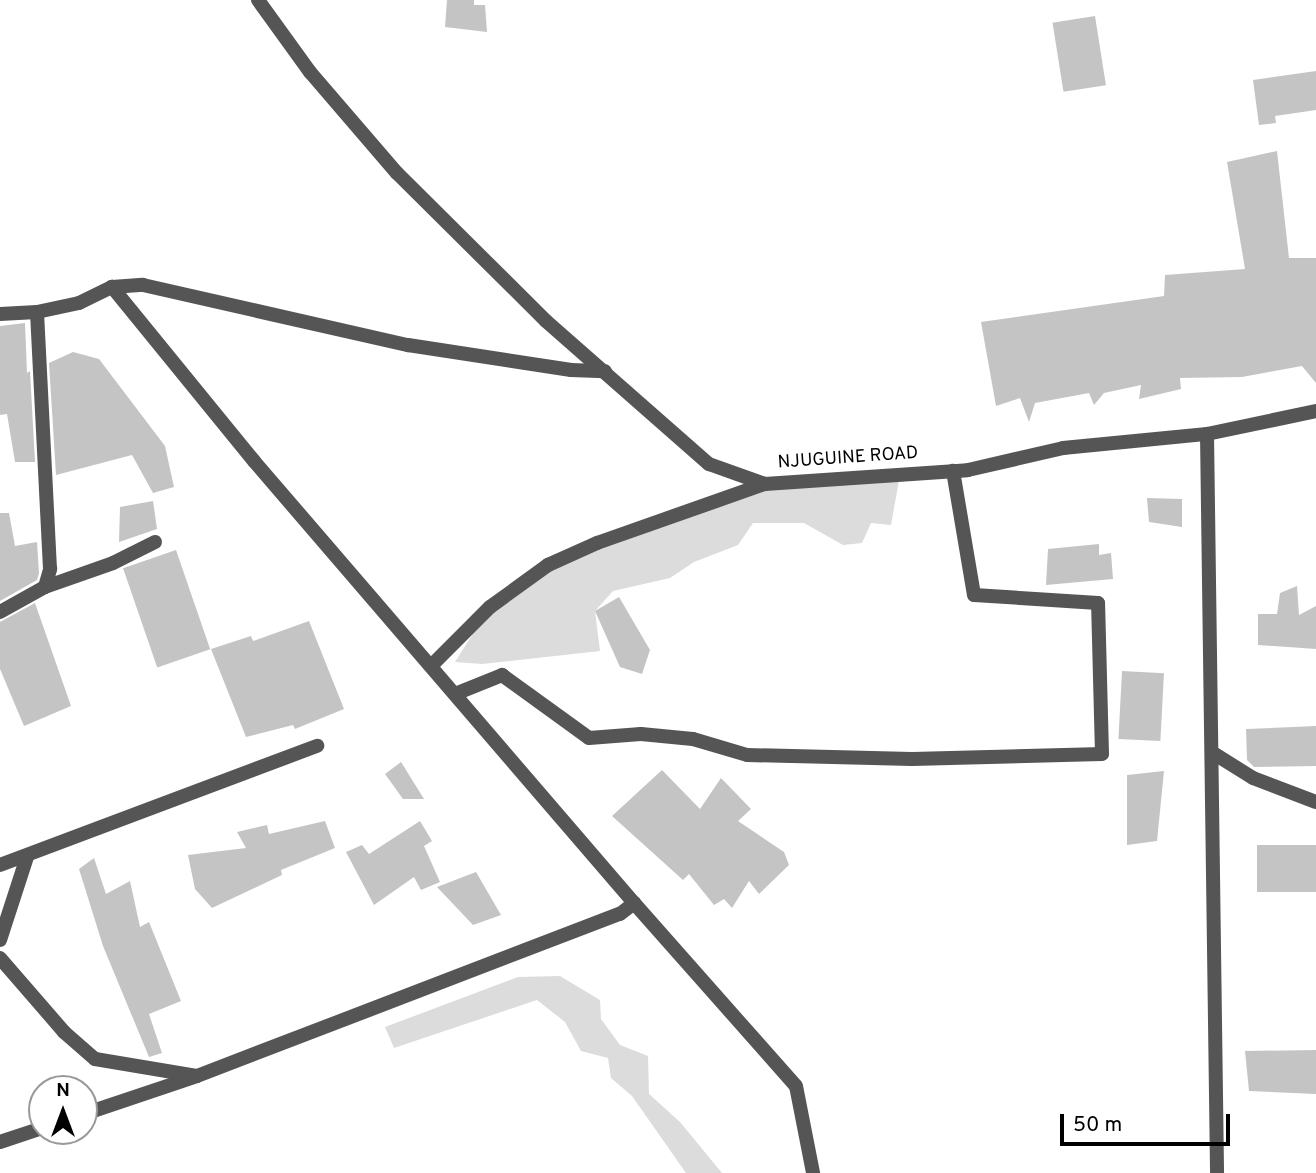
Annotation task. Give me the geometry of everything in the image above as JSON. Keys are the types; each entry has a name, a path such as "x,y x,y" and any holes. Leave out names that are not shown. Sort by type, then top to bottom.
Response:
{"street":[{"path":"258,0 310,72 397,173 546,321 709,464 765,484"},
{"path":"0,314 37,312 79,303 113,287 176,290 408,345 571,370 605,371"},
{"path":"113,287 431,666 634,903 796,1086 813,1173"},
{"path":"37,312 51,554 45,587"},
{"name":"NJUGUINE ROAD","path":"431,666 490,607 548,565 597,543 765,484 953,471 1063,448 1208,434 1316,411"},
{"path":"1208,434 1217,1173"},
{"path":"455,694 502,675 589,738 640,734 693,739 747,755 912,759 1102,754 1098,603 974,595 953,471"},
{"path":"0,612 45,587 113,564 155,542"},
{"path":"0,865 317,746"},
{"path":"1213,753 1253,778 1316,802"},
{"path":"0,940 27,857"},
{"path":"98,1109 197,1076 620,914 634,903"},
{"path":"0,958 64,1032 95,1059 197,1076"},
{"path":"0,1142 28,1133"}],"shaded area":[{"path":"900,475 891,525 871,523 862,543 843,545 804,523 753,523 738,545 694,562 670,578 613,591 595,611 600,651 482,664 455,662 490,607 548,565 765,484"},
{"path":"560,976 600,1000 601,1019 620,1045 648,1056 649,1094 680,1122 722,1173 686,1173 632,1096 611,1078 608,1058 581,1051 565,1022 537,1000 394,1048 385,1027 518,977"}],"building":[{"path":"447,0 474,0 474,5 485,5 487,32 445,27"},
{"path":"1095,16 1106,85 1063,92 1053,23"},
{"path":"1316,71 1316,110 1275,116 1276,123 1259,125 1253,80"},
{"path":"1277,151 1289,258 1316,258 1316,383 1302,366 1242,377 1180,378 1181,389 1139,399 1141,385 1104,393 1094,405 1089,393 1035,403 1029,422 1020,398 996,406 981,322 1164,296 1165,275 1245,269 1227,162"},
{"path":"25,323 35,462 15,462 7,414 0,415 0,326"},
{"path":"73,352 99,359 165,446 174,487 153,493 132,455 56,475 49,363"},
{"path":"1147,498 1182,499 1182,527 1149,522"},
{"path":"153,501 157,529 119,542 120,507"},
{"path":"0,513 9,513 15,546 37,542 39,573 37,580 0,601"},
{"path":"1099,544 1099,555 1111,553 1113,579 1046,585 1048,549"},
{"path":"176,550 210,649 157,668 123,568"},
{"path":"1297,586 1299,615 1316,606 1316,649 1258,645 1258,614 1277,614 1280,593"},
{"path":"619,597 650,650 642,674 620,667 595,611"},
{"path":"35,603 71,706 24,726 0,669 0,622"},
{"path":"309,621 344,709 295,729 293,725 246,737 211,649 251,636 253,641"},
{"path":"1122,671 1164,673 1160,741 1118,739"},
{"path":"1316,726 1316,766 1254,767 1247,760 1246,729"},
{"path":"401,762 424,799 403,799 385,774"},
{"path":"662,770 700,809 721,778 751,809 738,821 784,852 789,865 759,894 749,881 732,908 724,899 714,905 689,874 683,880 612,816"},
{"path":"1164,771 1157,841 1127,845 1127,775"},
{"path":"325,821 335,848 281,870 282,875 212,908 195,889 188,855 246,848 237,832 267,825 269,834"},
{"path":"420,821 432,841 424,846 440,882 421,890 414,877 374,905 346,852 362,845 369,854"},
{"path":"1257,845 1316,845 1316,892 1257,892"},
{"path":"94,858 106,894 130,881 140,927 149,922 181,1001 149,1014 162,1053 149,1057 103,946 79,869"},
{"path":"476,872 501,915 473,925 437,887"},
{"path":"1316,1050 1316,1094 1249,1091 1245,1051"}]}
